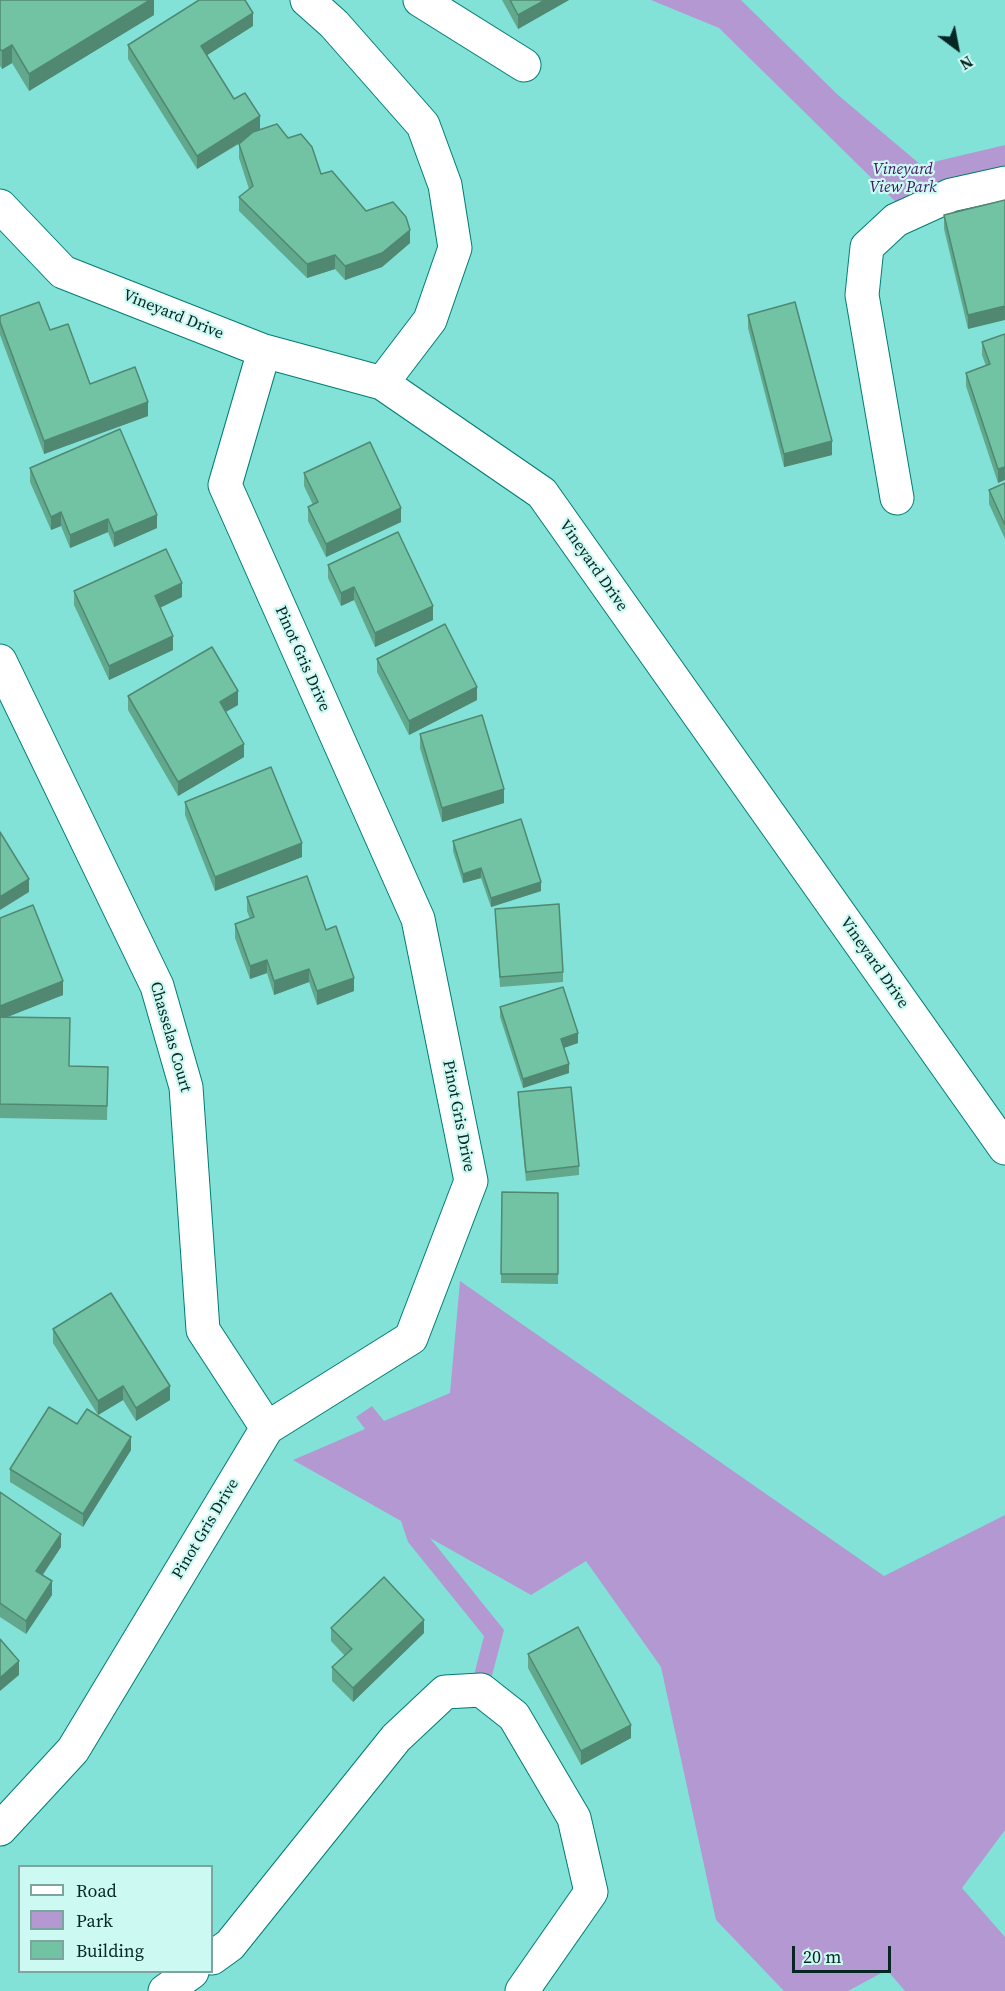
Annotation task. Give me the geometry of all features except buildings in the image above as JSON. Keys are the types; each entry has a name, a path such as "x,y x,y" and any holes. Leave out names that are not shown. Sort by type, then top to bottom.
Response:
{"street":[{"path":"307,0 334,24 423,125 445,185 455,248 430,320 382,383"},
{"path":"420,0 524,65"},
{"path":"897,498 862,295 867,247 896,220 905,215 951,195 1005,183"},
{"name":"Vineyard Drive","path":"0,206 63,272 264,351 382,383 542,493 1005,1148"},
{"name":"Pinot Gris Drive","path":"0,1829 73,1750 267,1428 411,1338 471,1181 418,919 225,485 264,351"},
{"name":"Chasselas Court","path":"0,661 158,986 186,1087 203,1330 267,1428"},
{"path":"213,1957 230,1945 396,1738 446,1692 480,1690 514,1716 574,1818 591,1892 522,1991"},
{"path":"165,1991 189,1973"}],"green space":[{"name":"Vineyard View Park","path":"651,0 741,0 838,95 921,165 1005,145 1005,175 904,210 719,28"},
{"path":"460,1281 884,1576 1005,1515 1005,1830 962,1888 1005,1937 1005,1991 905,1991 887,1970 848,1991 784,1991 716,1920 661,1667 586,1561 531,1595 430,1538 504,1630 490,1683 473,1679 484,1636 408,1542 401,1521 293,1460 365,1429 356,1417 372,1406 384,1421 450,1393"}]}
